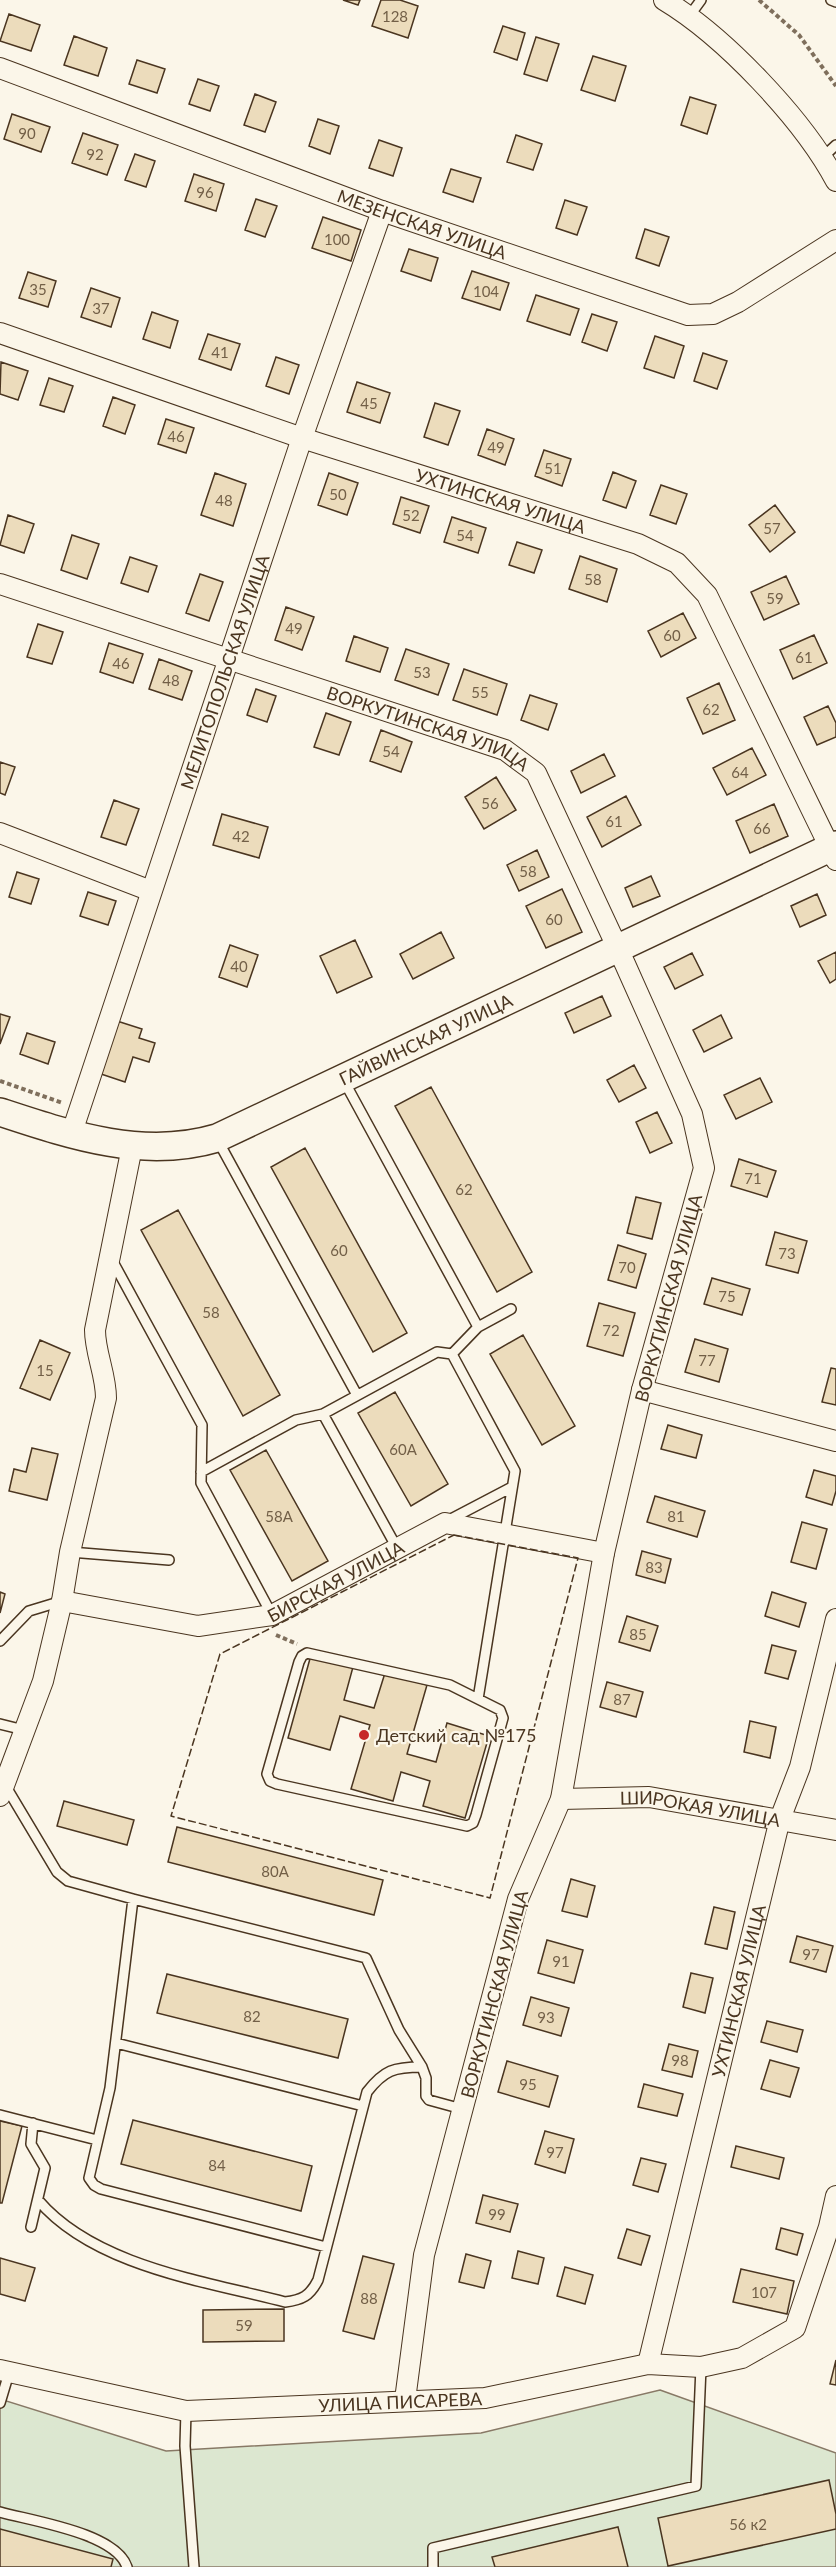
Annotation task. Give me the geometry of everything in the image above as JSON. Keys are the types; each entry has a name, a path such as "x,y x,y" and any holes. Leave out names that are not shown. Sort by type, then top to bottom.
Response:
{"main road":[{"name":"ГАЙВИНСКАЯ УЛИЦА","path":"0,1112 71,1135 132,1147 193,1145 216,1138 618,948 834,851"}],"street":[{"path":"664,0 695,8 760,81 830,151 836,181"},
{"name":"МЕЗЕНСКАЯ УЛИЦА","path":"0,68 382,211 688,315 713,314 738,302 836,240"},
{"name":"МЕЛИТОПОЛЬСКАЯ УЛИЦА","path":"71,1135 302,438 382,211"},
{"name":"УХТИНСКАЯ УЛИЦА","path":"0,333 302,438 638,544 677,563 708,595 834,851"},
{"name":"ВОРКУТИНСКАЯ УЛИЦА","path":"0,584 505,750 536,773 692,1114 704,1168 642,1390 604,1553 561,1799 518,1899 424,2255 405,2400"},
{"path":"0,833 151,891"},
{"path":"2,1790 43,1681 106,1398 106,1382 97,1350 95,1330 132,1147"},
{"path":"642,1390 836,1441"},
{"path":"445,1523 604,1553"},
{"name":"БИРСКАЯ УЛИЦА","path":"62,1601 198,1626 272,1621 397,1548 445,1523"},
{"name":"УХТИНСКАЯ УЛИЦА","path":"648,2364 780,1819 800,1767 836,1619"},
{"name":"ШИРОКАЯ УЛИЦА","path":"561,1799 649,1797 836,1830"},
{"name":"УЛИЦА ПИСАРЕВА","path":"5,2372 186,2411 485,2398 648,2364 701,2367 742,2358 795,2328 829,2227 836,2196"}],"lane":[{"path":"831,0 836,2"},
{"path":"343,1078 478,1327"},
{"path":"216,1138 357,1395"},
{"path":"110,1256 202,1425 201,1483 272,1621"},
{"path":"452,1354 478,1327 511,1309"},
{"path":"201,1472 296,1420 323,1414 437,1352 452,1354"},
{"path":"452,1354 515,1471 478,1699"},
{"path":"323,1414 397,1548"},
{"path":"445,1523 512,1487"},
{"path":"70,1552 169,1560"},
{"path":"0,1641 29,1611 62,1601"},
{"path":"305,1654 450,1685 478,1699 500,1710 503,1718 476,1815 473,1823 467,1826 277,1784 270,1781 267,1774 299,1662 305,1654"},
{"path":"0,1724 24,1730"},
{"path":"2,1790 57,1872 68,1881 366,1958 399,2030 422,2067 426,2078 426,2096 429,2100 462,2109"},
{"path":"133,1899 110,2088 89,2178 93,2185 101,2189 326,2247"},
{"path":"116,2043 363,2106"},
{"path":"38,2200 52,2216 97,2247 161,2270 285,2302 300,2301 312,2293 318,2280 367,2092 387,2072 402,2067 422,2067"},
{"path":"0,2115 97,2140"},
{"path":"31,2227 45,2168 32,2144 33,2123"},
{"path":"433,2567 433,2547 696,2486 701,2367"},
{"path":"0,2403 5,2372"},
{"path":"186,2411 185,2446 194,2567"},
{"path":"0,2512 105,2541 122,2557 128,2567"}],"path":[{"path":"759,0 799,35 836,86"},
{"path":"0,1081 80,1109"},
{"path":"272,1621 276,1634 300,1646 305,1654"}],"green space":[{"path":"660,2390 836,2453 836,2567 0,2567 0,2399 166,2451 481,2433"}],"building":[{"path":"343,0 360,0 358,5"},
{"path":"381,0 400,0 418,6 408,38 372,26"},
{"path":"9,14 40,25 31,51 0,41"},
{"path":"503,26 525,33 517,60 494,52"},
{"path":"74,36 107,48 98,76 64,65"},
{"path":"536,37 559,44 547,81 524,74"},
{"path":"593,56 626,66 615,101 581,90"},
{"path":"137,60 165,69 157,93 129,84"},
{"path":"198,79 219,86 210,111 189,104"},
{"path":"255,94 276,102 265,132 244,125"},
{"path":"690,97 716,105 707,134 681,125"},
{"path":"12,114 50,127 41,152 4,139"},
{"path":"318,119 339,126 330,154 309,146"},
{"path":"83,133 118,145 107,175 72,163"},
{"path":"516,135 542,144 533,170 507,162"},
{"path":"379,140 402,148 393,176 369,168"},
{"path":"135,154 155,161 146,187 125,180"},
{"path":"451,169 481,178 473,202 443,192"},
{"path":"194,174 224,184 216,211 185,201"},
{"path":"256,199 277,206 265,237 245,230"},
{"path":"565,200 587,207 577,235 556,228"},
{"path":"323,217 361,230 351,261 312,248"},
{"path":"645,229 669,237 659,266 636,258"},
{"path":"409,249 438,258 431,281 401,271"},
{"path":"472,271 509,283 500,310 462,298"},
{"path":"28,272 56,281 48,307 19,298"},
{"path":"91,288 120,298 111,327 81,317"},
{"path":"536,295 579,309 570,335 527,321"},
{"path":"152,312 178,321 170,348 143,339"},
{"path":"592,314 617,322 607,351 582,342"},
{"path":"208,334 240,344 231,370 199,359"},
{"path":"655,336 684,346 674,378 644,368"},
{"path":"703,353 727,361 717,389 694,381"},
{"path":"276,357 299,365 289,394 266,386"},
{"path":"1,362 28,371 18,400 0,394"},
{"path":"49,378 73,386 64,412 40,405"},
{"path":"357,382 390,393 380,423 347,412"},
{"path":"113,397 135,405 125,434 103,426"},
{"path":"435,403 460,411 448,445 424,437"},
{"path":"166,419 194,428 186,453 158,444"},
{"path":"487,429 514,439 505,465 478,455"},
{"path":"544,450 571,459 562,486 535,476"},
{"path":"613,472 636,481 626,508 603,500"},
{"path":"215,473 246,484 233,526 201,515"},
{"path":"329,473 358,483 347,515 318,505"},
{"path":"661,485 687,494 676,524 650,515"},
{"path":"401,497 429,506 420,533 393,524"},
{"path":"775,505 795,532 770,552 749,525"},
{"path":"8,515 34,524 24,553 0,545"},
{"path":"452,517 486,528 478,553 444,542"},
{"path":"72,535 99,544 87,579 61,570"},
{"path":"517,542 542,550 534,573 509,565"},
{"path":"580,556 617,569 607,602 569,589"},
{"path":"130,557 157,566 148,592 121,583"},
{"path":"200,574 223,582 209,621 186,613"},
{"path":"786,576 799,604 764,620 751,592"},
{"path":"286,607 314,617 302,650 275,640"},
{"path":"683,613 696,638 661,657 648,631"},
{"path":"38,624 63,632 52,664 27,657"},
{"path":"814,635 827,663 793,679 780,650"},
{"path":"354,636 388,648 380,672 346,661"},
{"path":"109,643 143,654 133,683 100,672"},
{"path":"406,649 449,664 438,695 395,680"},
{"path":"159,659 192,671 182,700 149,689"},
{"path":"464,669 507,684 497,715 453,700"},
{"path":"719,683 735,720 703,734 687,698"},
{"path":"256,689 276,696 267,722 247,715"},
{"path":"530,695 557,704 548,730 521,720"},
{"path":"828,706 836,723 836,737 817,745 804,717"},
{"path":"326,713 351,722 339,755 314,747"},
{"path":"381,730 412,742 401,772 370,761"},
{"path":"752,748 766,775 727,795 713,768"},
{"path":"604,754 615,776 581,793 571,771"},
{"path":"0,762 15,767 5,795 0,793"},
{"path":"496,777 516,810 484,829 465,797"},
{"path":"626,796 641,825 602,847 587,817"},
{"path":"114,800 139,809 126,845 101,837"},
{"path":"774,804 788,836 750,853 736,821"},
{"path":"222,814 268,827 259,858 213,845"},
{"path":"537,850 549,877 519,891 507,865"},
{"path":"17,872 39,879 31,904 9,897"},
{"path":"651,876 660,896 633,907 625,888"},
{"path":"562,889 582,932 546,948 526,906"},
{"path":"88,892 116,901 108,925 80,916"},
{"path":"817,894 826,915 800,927 791,906"},
{"path":"441,932 454,958 413,979 400,954"},
{"path":"355,940 372,977 337,993 320,956"},
{"path":"230,945 258,955 247,987 219,977"},
{"path":"836,952 836,979 830,983 818,961"},
{"path":"692,953 703,975 675,989 664,967"},
{"path":"602,996 611,1016 574,1033 565,1013"},
{"path":"0,1014 10,1017 0,1044"},
{"path":"721,1015 732,1038 704,1052 693,1030"},
{"path":"117,1021 142,1029 139,1038 155,1043 149,1062 133,1057 125,1082 101,1074"},
{"path":"27,1033 55,1042 48,1064 20,1054"},
{"path":"634,1065 646,1088 619,1102 607,1080"},
{"path":"760,1078 772,1102 736,1119 724,1095"},
{"path":"431,1087 532,1272 497,1292 395,1106"},
{"path":"657,1112 672,1143 650,1153 636,1122"},
{"path":"305,1148 407,1333 373,1352 271,1167"},
{"path":"739,1159 776,1171 767,1197 731,1186"},
{"path":"636,1197 661,1203 652,1239 627,1233"},
{"path":"178,1210 280,1395 243,1416 141,1230"},
{"path":"775,1232 807,1241 798,1273 766,1265"},
{"path":"618,1245 646,1254 636,1288 608,1280"},
{"path":"712,1278 750,1289 742,1315 704,1304"},
{"path":"599,1303 635,1313 623,1356 587,1346"},
{"path":"523,1335 575,1426 542,1445 490,1354"},
{"path":"695,1339 728,1349 719,1382 685,1372"},
{"path":"40,1340 70,1353 50,1400 20,1388"},
{"path":"831,1368 836,1369 836,1405 822,1402"},
{"path":"395,1392 448,1484 411,1506 358,1413"},
{"path":"668,1425 702,1435 696,1458 661,1449"},
{"path":"32,1448 58,1454 47,1500 9,1491 14,1469 26,1472"},
{"path":"266,1450 328,1561 292,1581 230,1470"},
{"path":"814,1470 836,1476 836,1491 832,1505 806,1497"},
{"path":"655,1496 705,1511 697,1537 647,1522"},
{"path":"802,1522 827,1529 816,1569 791,1562"},
{"path":"642,1551 671,1559 665,1583 636,1575"},
{"path":"0,1592 5,1594 0,1613"},
{"path":"772,1592 806,1603 799,1627 765,1616"},
{"path":"627,1616 658,1626 650,1651 619,1642"},
{"path":"772,1645 796,1651 788,1679 765,1673"},
{"path":"311,1655 353,1667 344,1700 374,1708 385,1673 427,1685 407,1754 436,1762 447,1723 489,1736 465,1818 423,1806 430,1781 401,1772 393,1801 351,1789 370,1725 340,1716 330,1750 288,1738"},
{"path":"607,1682 643,1692 636,1717 600,1707"},
{"path":"750,1721 776,1727 770,1758 744,1752"},
{"path":"64,1801 134,1820 127,1845 57,1826"},
{"path":"177,1827 383,1880 374,1915 168,1862"},
{"path":"571,1879 595,1886 587,1917 562,1911"},
{"path":"714,1907 735,1912 727,1949 705,1944"},
{"path":"797,1936 833,1946 826,1972 790,1962"},
{"path":"547,1940 583,1950 574,1983 538,1973"},
{"path":"691,1973 713,1978 705,2013 683,2007"},
{"path":"167,1974 348,2019 338,2058 157,2013"},
{"path":"531,1997 569,2008 561,2036 523,2025"},
{"path":"767,2021 803,2030 797,2052 761,2042"},
{"path":"669,2044 698,2051 692,2077 662,2070"},
{"path":"770,2060 799,2068 790,2097 761,2089"},
{"path":"507,2061 558,2076 549,2107 498,2092"},
{"path":"644,2084 683,2094 677,2116 638,2107"},
{"path":"133,2120 312,2166 301,2211 121,2164"},
{"path":"0,2121 22,2126 2,2203 0,2203"},
{"path":"545,2131 574,2139 565,2173 535,2164"},
{"path":"736,2146 784,2158 779,2179 731,2167"},
{"path":"641,2158 666,2164 658,2192 633,2185"},
{"path":"483,2195 518,2204 510,2232 476,2223"},
{"path":"781,2228 803,2234 797,2255 776,2249"},
{"path":"627,2229 650,2236 641,2265 618,2258"},
{"path":"518,2251 544,2258 538,2284 512,2278"},
{"path":"466,2254 491,2261 484,2288 459,2282"},
{"path":"363,2256 394,2264 374,2339 343,2331"},
{"path":"0,2258 35,2268 25,2301 0,2294"},
{"path":"565,2267 593,2275 585,2304 557,2296"},
{"path":"741,2269 794,2281 787,2314 733,2302"},
{"path":"284,2309 284,2341 203,2342 203,2310"},
{"path":"836,2360 836,2385 830,2384"},
{"path":"829,2480 836,2514 836,2529 668,2566 658,2518"},
{"path":"618,2527 628,2567 495,2567 492,2557"},
{"path":"0,2529 113,2559 111,2567 0,2567"}],"fence":[{"path":"454,1535 578,1558 490,1898 171,1816 220,1654 454,1535"}],"place":[{"name":"Детский сад №175","path":"364,1735"}]}
